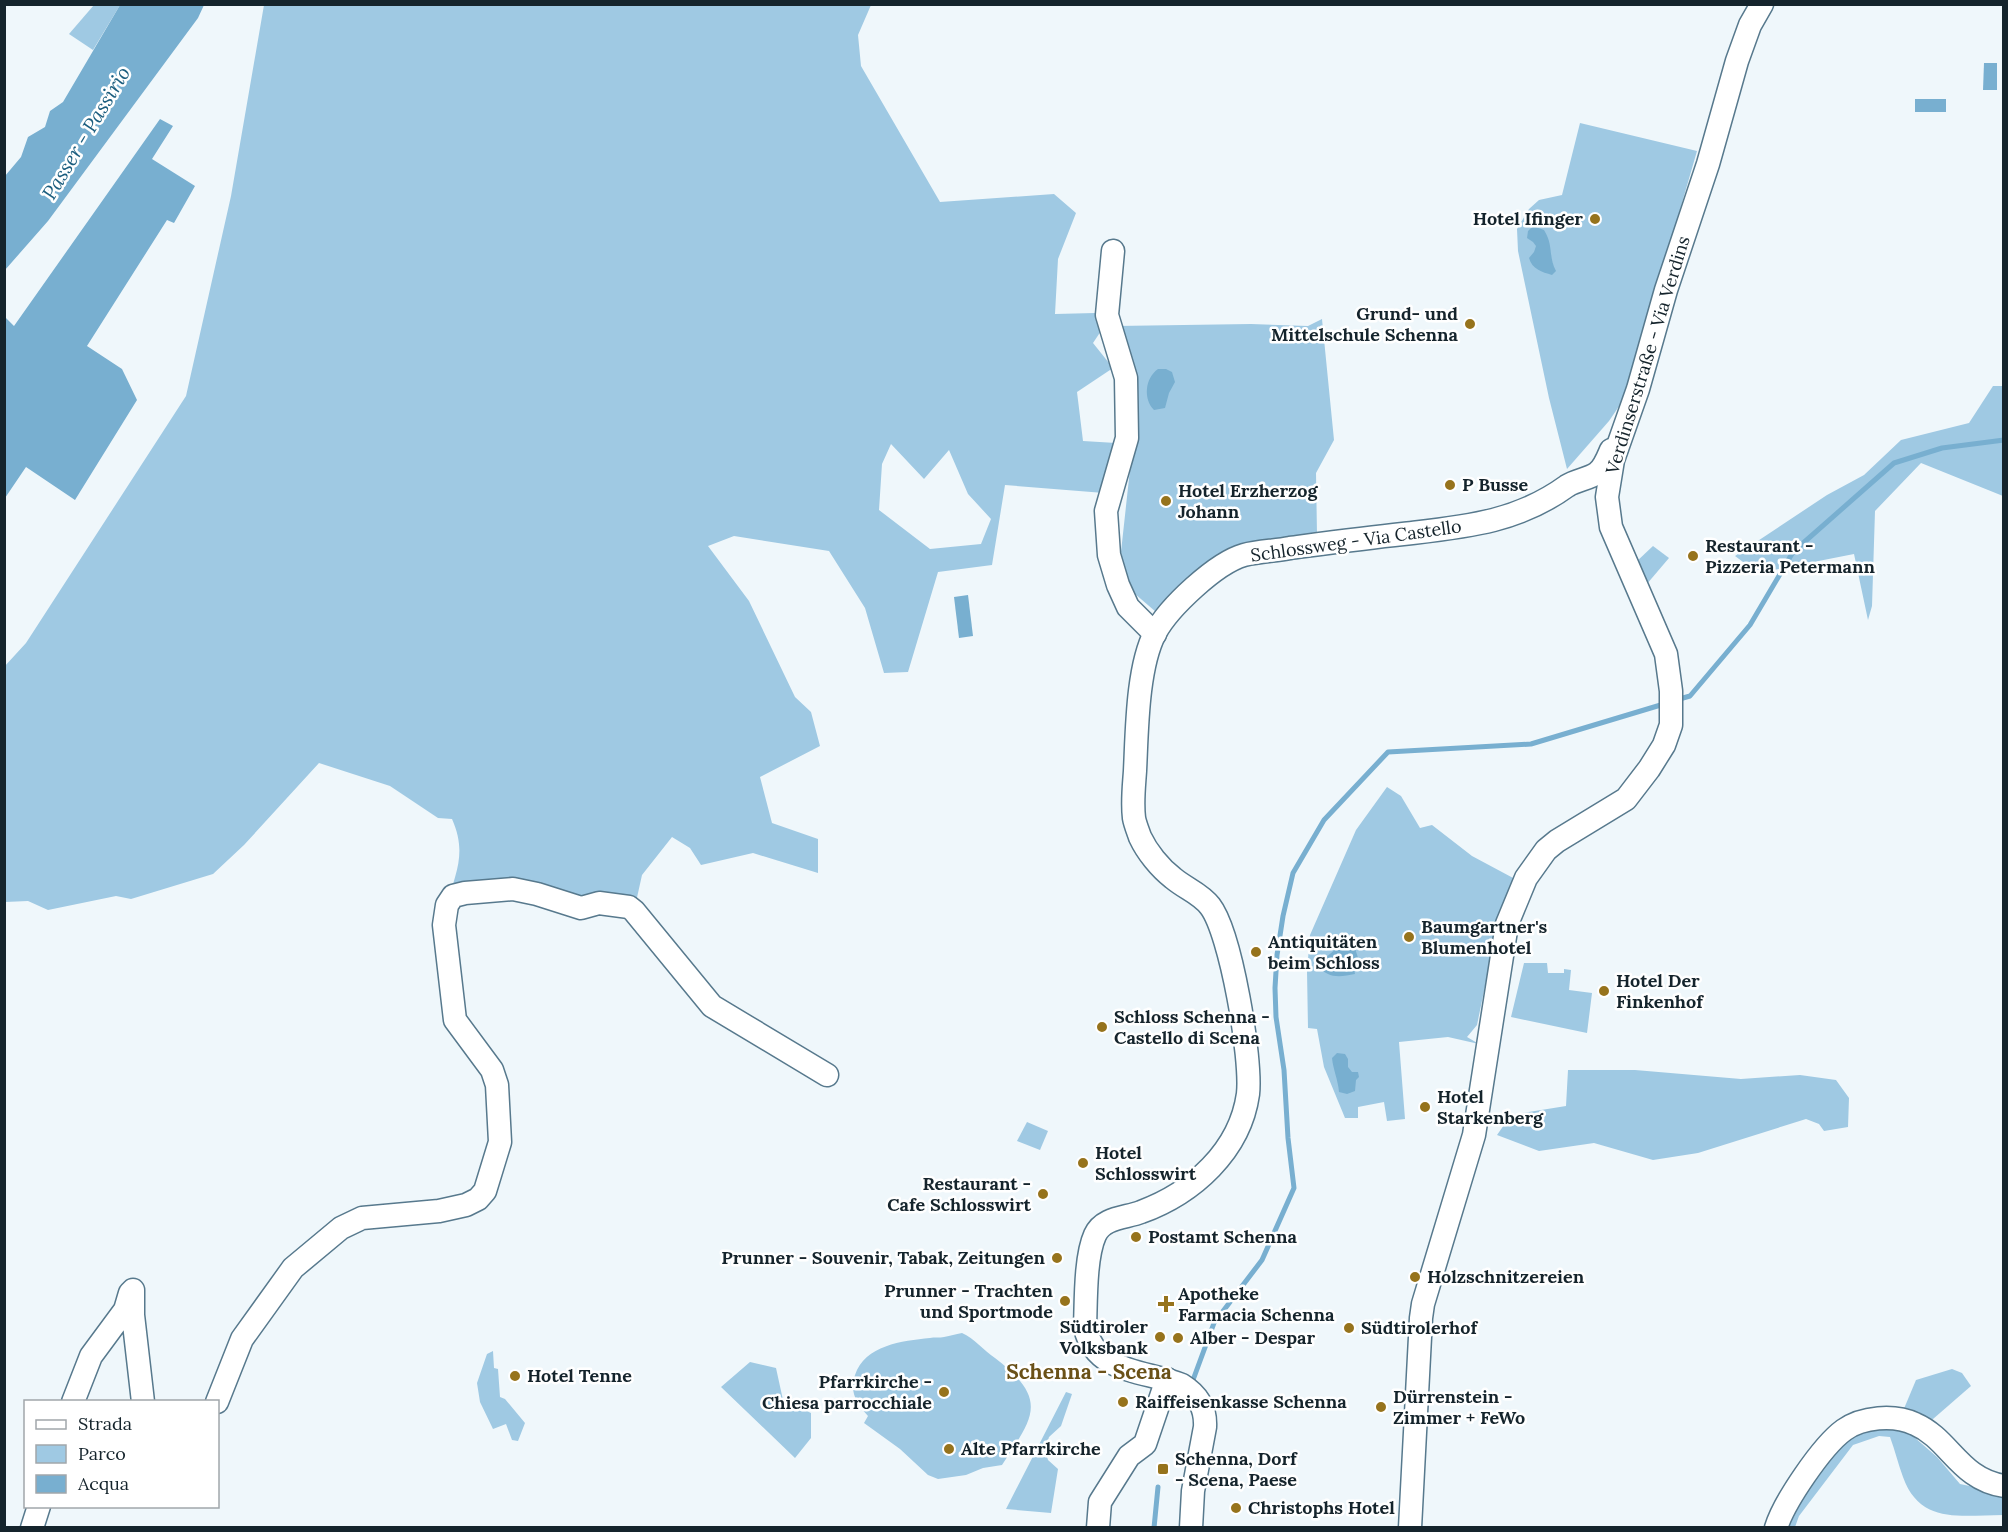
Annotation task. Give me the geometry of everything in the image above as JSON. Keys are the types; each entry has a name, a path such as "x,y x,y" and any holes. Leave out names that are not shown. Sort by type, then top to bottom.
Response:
{"street":[{"name":"Verdinserstraße - Via Verdins","path":"1410,1527 1421,1318 1474,1135 1507,924 1526,878 1546,850 1626,799 1664,745 1671,725 1671,691 1660,639 1611,527 1607,497 1613,460 1638,389 1666,290 1708,164 1737,60 1750,25 1761,4"},
{"path":"1113,251 1107,315 1126,378 1127,438 1106,511 1109,555 1118,585 1128,607 1155,634"},
{"name":"Schlossweg - Via Castello","path":"1175,1382 1108,1362 1095,1351 1085,1328 1091,1252 1100,1227 1108,1222 1140,1213 1160,1204 1206,1172 1232,1141 1240,1126 1248,1090 1248,1067 1240,1012 1220,923 1211,907 1198,894 1174,879 1153,857 1141,839 1134,820 1136,733 1145,660 1155,634 1163,622 1215,568 1243,555 1475,525 1508,517 1552,498 1575,482 1597,473 1607,459 1625,422"},
{"path":"1565,488 1580,488 1607,497"},
{"path":"216,1400 242,1339 293,1268 341,1228 362,1218 439,1211 466,1205 478,1199 485,1191 500,1143 497,1085 492,1070 455,1020 444,925 447,905 453,896 513,889 580,908 599,903 629,907 679,963 712,1006 827,1076"},
{"path":"73,1400 91,1356 125,1310 130,1293 134,1290 133,1315 143,1400"},
{"path":"1098,1527 1100,1502 1129,1456 1146,1440 1175,1382 1190,1390 1202,1403 1206,1419 1193,1491 1191,1527"},
{"path":"1776,1527 1790,1497 1828,1446 1844,1430 1860,1422 1879,1418 1914,1423 1932,1434 1958,1462 1973,1474 2004,1486"},
{"path":"32,1527 38,1508"}],"green space":[{"path":"94,5 120,5 93,50 69,34"},
{"path":"264,5 871,5 858,35 861,66 940,202 1054,194 1076,213 1058,259 1055,314 1095,313 1101,331 1093,343 1113,368 1077,392 1083,441 1116,443 1104,493 1005,485 992,565 938,572 908,672 884,673 865,608 829,551 734,536 708,546 749,601 795,697 811,712 820,746 760,777 772,823 818,839 818,873 753,853 701,865 690,848 672,837 642,875 634,911 537,894 447,905 459,852 459,842 452,819 438,818 390,786 319,763 244,845 213,874 131,899 116,896 48,910 28,901 5,902 4,667 26,643 186,396 231,196","holes":["891,444 924,479 949,450 968,494 991,519 981,544 930,549 879,510 882,464"]},
{"path":"1580,123 1697,151 1626,396 1609,421 1567,469 1549,398 1518,251 1517,229 1529,209 1539,200 1562,195"},
{"path":"1322,319 1334,440 1316,473 1317,534 1245,544 1156,612 1127,587 1121,552 1132,451 1116,326 1251,324 1308,326"},
{"path":"1993,386 2003,386 2003,496 1921,463 1875,511 1872,606 1868,620 1854,554 1758,573 1735,556 1827,495 1864,475 1901,440 1969,423"},
{"path":"1653,546 1669,558 1646,585 1635,563"},
{"path":"1387,787 1401,796 1420,828 1432,825 1472,856 1515,879 1494,942 1477,1025 1467,1037 1479,1044 1448,1037 1399,1042 1405,1119 1387,1121 1384,1102 1358,1107 1358,1118 1345,1118 1324,1067 1317,1029 1308,1028 1307,971 1310,935 1356,830"},
{"path":"1524,963 1547,963 1548,973 1564,973 1564,969 1571,970 1569,990 1592,993 1587,1033 1511,1017"},
{"path":"1568,1070 1635,1070 1741,1079 1800,1075 1836,1080 1849,1098 1848,1127 1824,1131 1819,1124 1806,1119 1698,1153 1653,1160 1594,1143 1539,1151 1497,1135 1511,1115 1566,1106"},
{"path":"1027,1122 1048,1131 1040,1150 1017,1141"},
{"path":"962,1333 975,1341 1012,1373 1029,1397 1031,1409 1022,1434 1002,1465 983,1468 966,1475 938,1479 928,1475 900,1449 864,1423 868,1416 855,1397 853,1381 860,1365 867,1357 886,1346"},
{"path":"493,1351 494,1368 498,1369 500,1397 505,1399 525,1423 518,1441 512,1440 506,1424 493,1429 480,1402 477,1383 487,1354"},
{"path":"750,1362 776,1368 783,1400 811,1413 811,1438 795,1458 721,1387"},
{"path":"1952,1369 1962,1373 1971,1386 1933,1419 1909,1416 1903,1411 1916,1380"},
{"path":"1066,1392 1072,1394 1061,1426 1049,1437 1045,1450 1048,1460 1058,1469 1051,1513 1006,1509"},
{"path":"1898,1426 1937,1457 1960,1484 2003,1493 2003,1515 1944,1514 1920,1503 1910,1492 1903,1477 1890,1437 1879,1436 1853,1445 1799,1516 1795,1527 1782,1528 1786,1518 1846,1436 1855,1429"}],"water":[{"name":"Passer - Passirio","path":"120,5 204,5 198,18 48,221 5,270 5,176 21,157 28,137 45,127 50,111 63,102"},
{"path":"1984,63 1997,63 1997,90 1983,90"},
{"path":"1915,99 1946,99 1946,112 1915,112"},
{"path":"160,119 173,126 152,159 195,186 174,223 167,220 87,346 122,369 137,400 75,500 26,467 5,498 5,317 14,326"},
{"path":"1533,226 1544,230 1547,236 1556,271 1552,275 1538,270 1530,262 1529,258 1536,246 1527,238 1528,231"},
{"path":"1158,369 1172,372 1175,382 1165,408 1154,410 1148,400 1147,389 1150,378"},
{"path":"968,595 973,636 959,638 954,597"},
{"path":"1351,936 1361,967 1354,969 1355,974 1334,976 1321,970 1317,965"},
{"path":"1337,1053 1345,1054 1348,1067 1352,1072 1358,1072 1355,1091 1347,1094 1339,1092 1332,1058"}],"waterway":[{"path":"1676,700 1690,696 1750,625 1793,552 1894,463 1942,448 2004,440"},
{"path":"1193,1380 1214,1323 1262,1260 1294,1188 1284,1070 1276,1017 1277,955 1293,873 1324,820 1388,752 1531,744 1664,704"},
{"path":"1154,1528 1158,1487"}],"place":[{"name":"Hotel Ifinger","path":"1595,219"},
{"name":"Grund- und Mittelschule Schenna","path":"1470,324"},
{"name":"P Busse","path":"1450,485"},
{"name":"Hotel Erzherzog Johann","path":"1166,501"},
{"name":"Restaurant - Pizzeria Petermann","path":"1693,556"},
{"name":"Baumgartner's Blumenhotel","path":"1409,937"},
{"name":"Antiquitäten beim Schloss","path":"1256,952"},
{"name":"Hotel Der Finkenhof","path":"1604,991"},
{"name":"Schloss Schenna - Castello di Scena","path":"1102,1027"},
{"name":"Hotel Starkenberg","path":"1425,1107"},
{"name":"Hotel Schlosswirt","path":"1083,1163"},
{"name":"Restaurant - Cafe Schlosswirt","path":"1043,1194"},
{"name":"Postamt Schenna","path":"1136,1237"},
{"name":"Prunner - Souvenir, Tabak, Zeitungen","path":"1057,1258"},
{"name":"Holzschnitzereien","path":"1415,1277"},
{"name":"Prunner - Trachten und Sportmode","path":"1065,1301"},
{"name":"Apotheke Farmacia Schenna","path":"1166,1304"},
{"name":"Südtirolerhof","path":"1349,1328"},
{"name":"Südtiroler Volksbank","path":"1160,1337"},
{"name":"Alber - Despar","path":"1178,1338"},
{"name":"Hotel Tenne","path":"515,1376"},
{"name":"Pfarrkirche - Chiesa parrocchiale","path":"944,1392"},
{"name":"Raiffeisenkasse Schenna","path":"1123,1402"},
{"name":"Dürrenstein - Zimmer + FeWo","path":"1381,1407"},
{"name":"Alte Pfarrkirche","path":"949,1449"},
{"name":"Schenna, Dorf - Scena, Paese","path":"1163,1469"},
{"name":"Christophs Hotel","path":"1236,1508"}],"district":[{"name":"Schenna - Scena","path":"1089,1372"}]}
